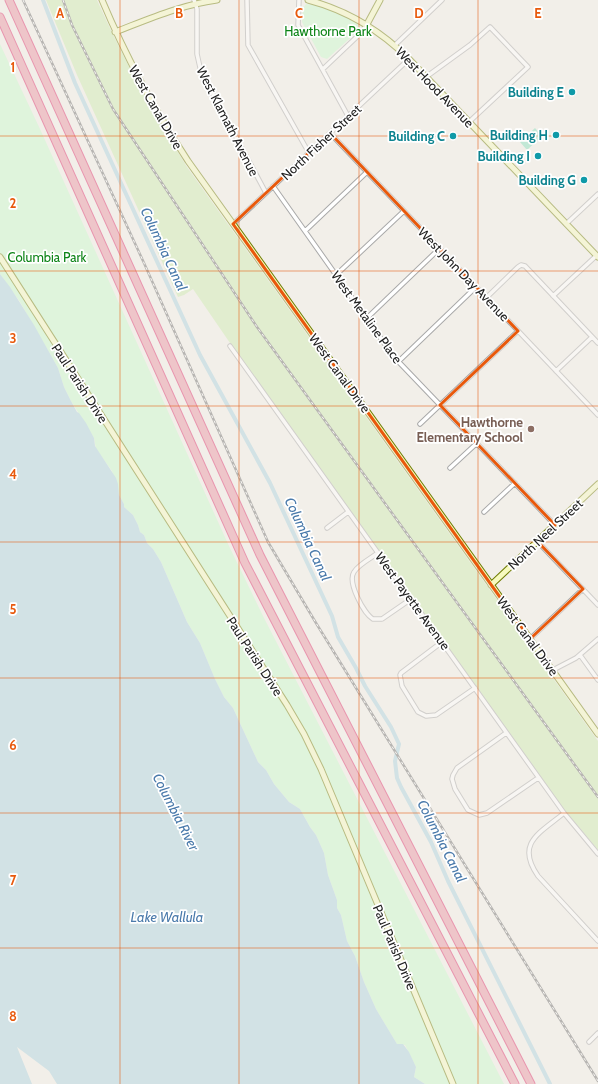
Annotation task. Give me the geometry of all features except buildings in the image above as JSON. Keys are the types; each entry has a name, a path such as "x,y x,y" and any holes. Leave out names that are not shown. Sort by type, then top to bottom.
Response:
{"highway":[{"path":"9,0 260,555 531,1084"},
{"path":"0,17 245,563 515,1084"},
{"path":"0,29 24,82 46,122"}],"street":[{"name":"West Canal Drive","path":"102,0 115,32 155,109 188,161 598,734"},
{"path":"115,32 195,1 216,0"},
{"path":"248,0 248,45 309,153"},
{"path":"299,0 298,25 348,116"},
{"name":"West Hood Avenue","path":"308,0 338,10 395,45 597,257"},
{"path":"323,69 363,31 380,0"},
{"path":"395,45 442,0"},
{"name":"West Klamath Avenue","path":"195,1 197,9 197,54 201,72 266,194"},
{"path":"426,77 467,48 490,27 528,67 469,122"},
{"name":"North Fisher Street","path":"233,224 409,59"},
{"name":"West John Day Avenue","path":"330,133 598,415"},
{"path":"305,231 367,172"},
{"name":"West Metaline Place","path":"273,186 399,361 555,525"},
{"path":"566,224 598,194"},
{"path":"336,275 404,211"},
{"path":"367,318 439,248"},
{"name":"Paul Parish Drive","path":"0,257 304,734 321,769 453,1084"},
{"path":"553,296 597,257"},
{"path":"486,298 521,265 525,266 598,343"},
{"path":"399,361 476,287"},
{"path":"420,424 518,331"},
{"path":"556,371 592,337"},
{"name":"West Payette Avenue","path":"230,346 538,778 564,813 598,854"},
{"path":"450,468 477,443"},
{"path":"484,512 515,483"},
{"name":"North Neel Street","path":"491,585 598,484"},
{"path":"327,528 348,512"},
{"path":"538,542 598,605"},
{"path":"378,553 357,569 352,576 352,584 365,612 373,619 382,619 411,599"},
{"path":"530,639 583,589"},
{"path":"553,670 576,658 598,638"},
{"path":"442,642 404,670 400,675 402,686 418,712 426,716 436,715 475,688"},
{"path":"580,655 598,680"},
{"path":"506,733 457,768 453,774 453,785 468,810 479,815 487,813 538,778"},
{"path":"564,813 532,840 528,848 530,860 533,869 538,876 598,941"},
{"path":"589,1042 598,1034"}],"highlighted area":[{"path":"330,133 518,331 440,405 555,525 538,542 583,589 530,639 233,224"}],"green space":[{"path":"46,0 97,0 139,85 187,167 598,741 598,850 561,806 193,289 178,297 77,75"},
{"name":"Hawthorne Park","path":"306,4 318,6 334,12 359,25 358,31 327,59 321,57 302,22 303,8"},
{"name":"Columbia Park","path":"0,44 229,546 264,618 504,1084 425,1084 414,1077 416,1067 405,1045 397,1044 376,1009 364,982 355,956 347,941 341,915 337,908 337,900 328,875 324,853 316,835 300,809 289,802 274,784 266,770 258,762 233,708 224,697 200,643 187,622 161,562 153,549 147,543 144,535 140,532 133,515 124,507 112,471 96,449 94,438 71,401 64,387 58,368 20,302 0,274"},
{"path":"535,128 542,136 527,150 520,142"}],"water":[{"name":"Lake Wallula","path":"0,274 34,325 58,368 64,387 71,401 94,438 95,446 116,478 119,495 124,507 133,515 140,532 144,535 147,543 153,549 161,562 187,622 200,643 224,697 233,708 258,762 266,770 274,784 289,802 300,809 316,835 324,853 328,875 337,900 337,908 341,915 347,941 355,956 364,982 376,1009 397,1044 403,1044 409,1052 416,1067 414,1077 425,1084 57,1084 49,1071 17,1047 32,1084 0,1084"}],"waterway":[{"name":"Columbia Canal","path":"43,0 75,83 200,355 270,483 332,616 338,637 365,686 391,727 399,744 395,761 397,778 401,787 431,842 448,881 550,1084"}],"railway":[{"path":"23,0 144,263 268,542 316,623 598,1081"},
{"path":"63,0 72,25 113,109 257,327 598,797"}],"place":[{"name":"Building E","path":"572,92"},
{"name":"Building H","path":"556,135"},
{"name":"Building C","path":"453,136"},
{"name":"Building I","path":"538,156"},
{"name":"Building G","path":"584,180"},
{"name":"Hawthorne Elementary School","path":"531,429"}],"water label":[{"name":"Columbia River","path":"176,812"}]}
